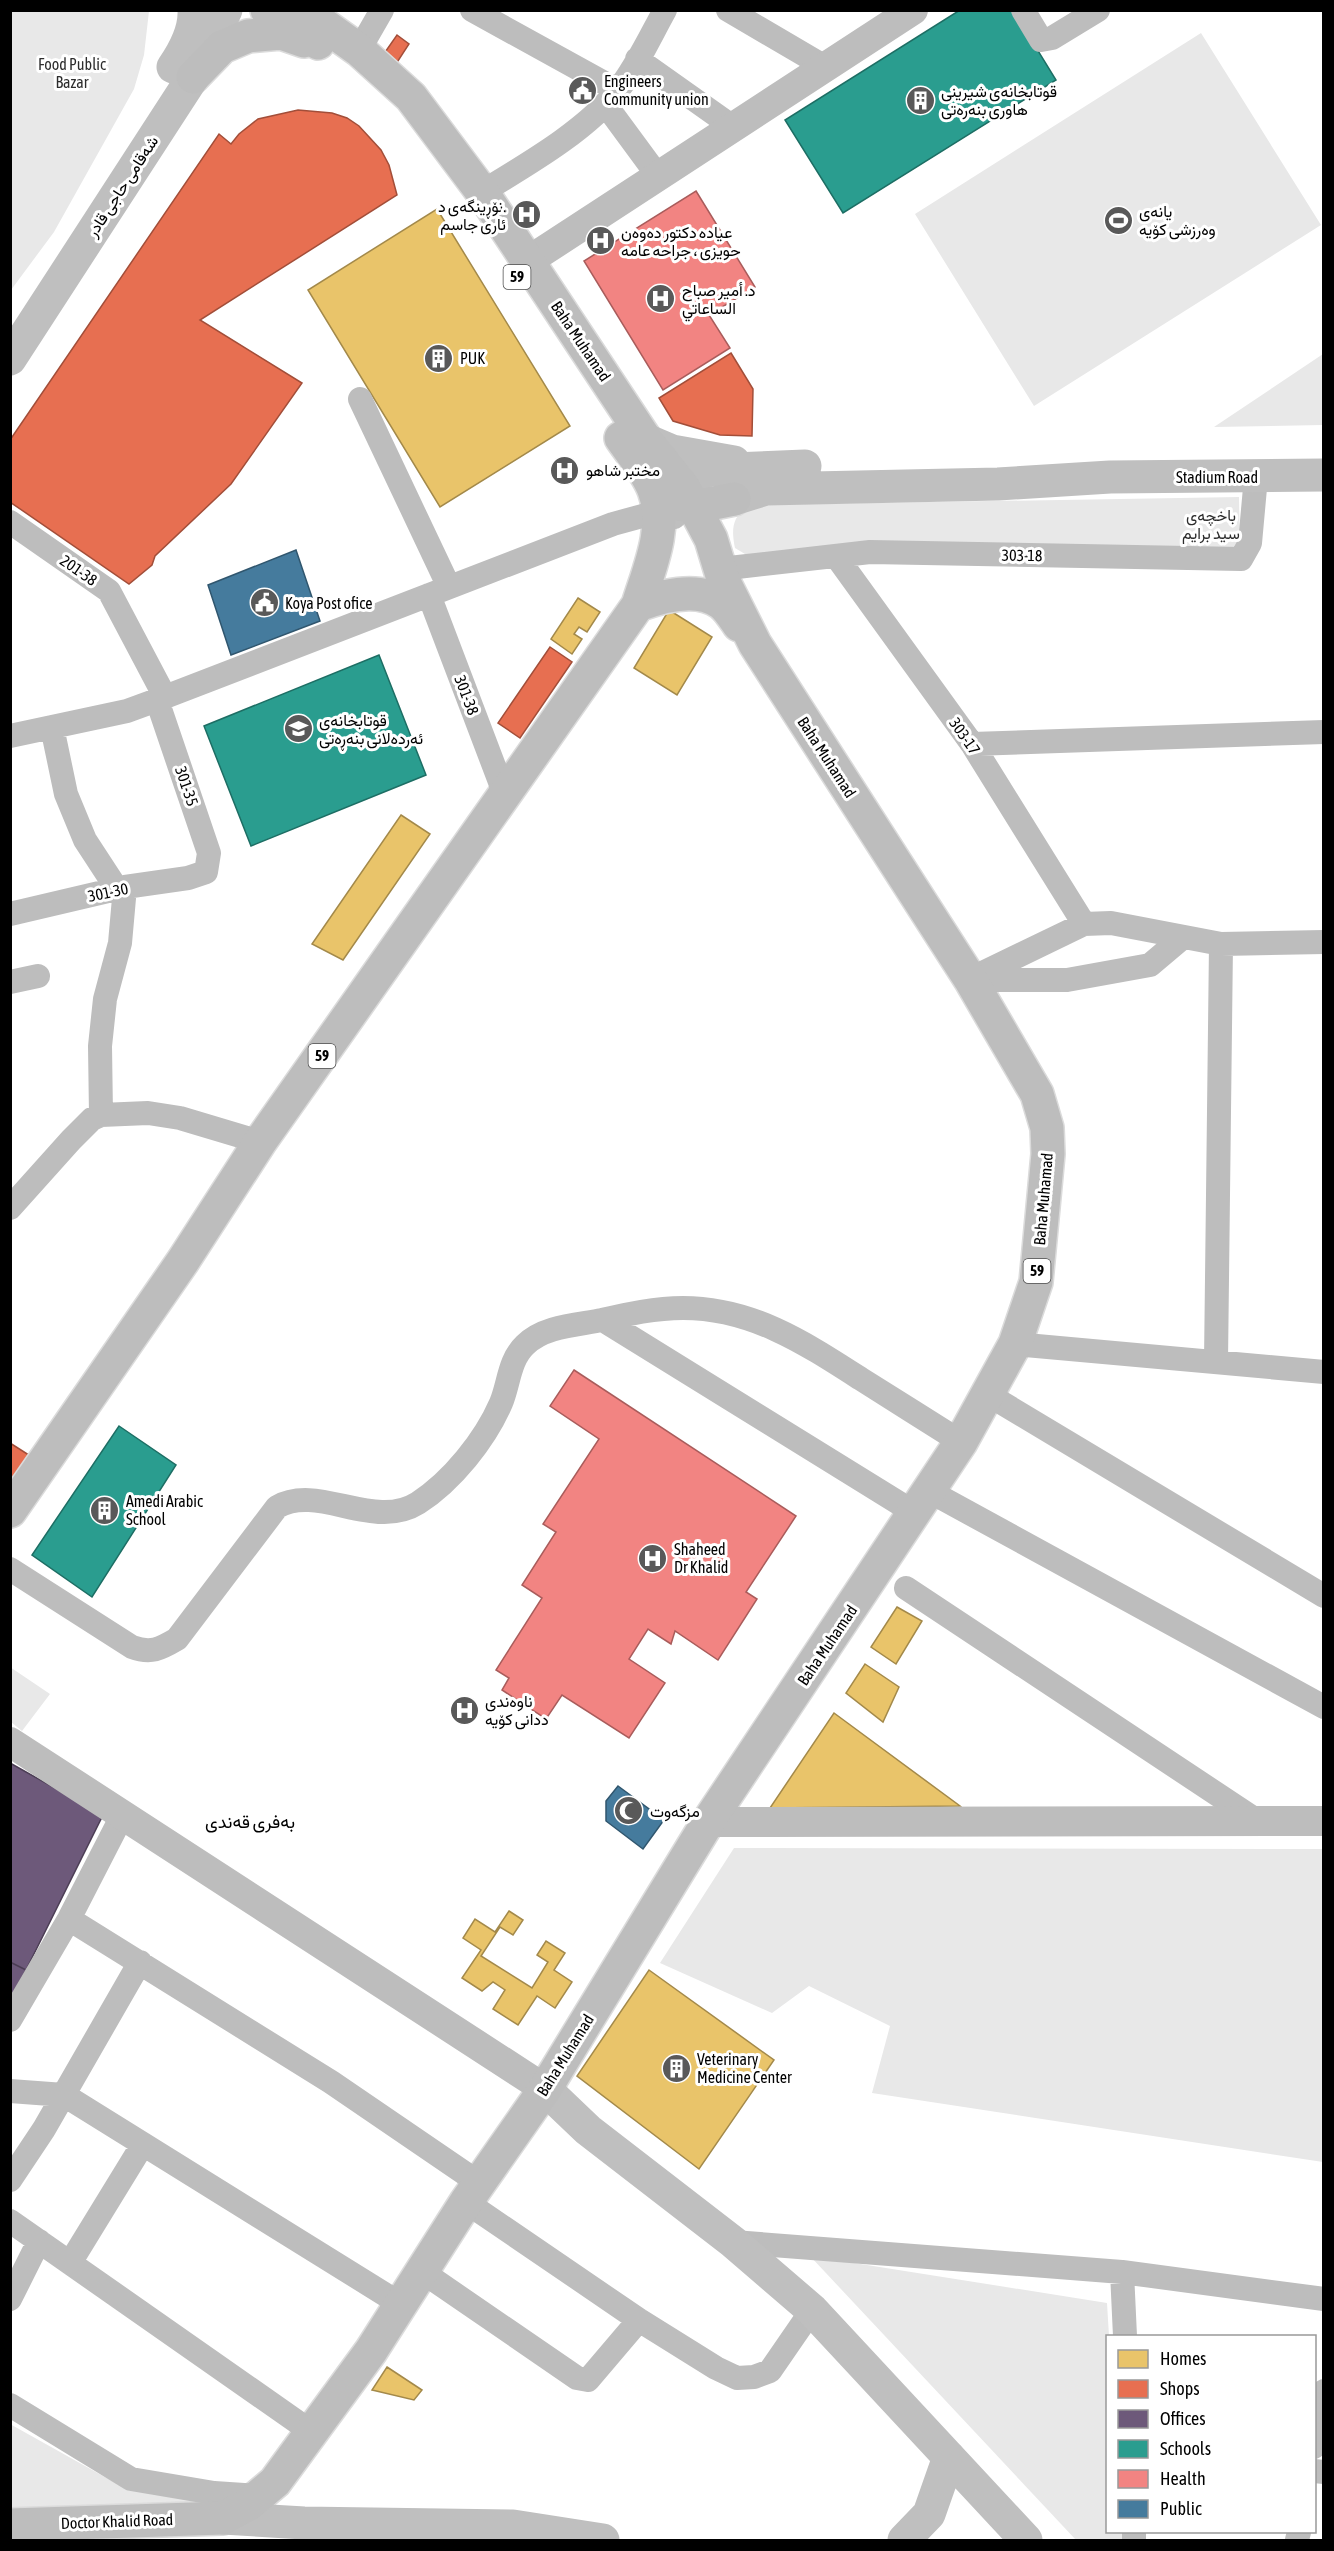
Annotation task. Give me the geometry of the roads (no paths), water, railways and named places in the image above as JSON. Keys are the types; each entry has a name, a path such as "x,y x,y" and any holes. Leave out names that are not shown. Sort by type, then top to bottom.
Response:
{"main road":[{"path":"212,17 250,10"},
{"name":"59","path":"10,1511 183,1261 260,1142 638,605 654,555 665,485 412,124 347,52 267,10"},
{"name":"Baha Muhamad","path":"223,2518 258,2496 275,2482 313,2433 402,2305 472,2193 545,2089 708,1822 961,1442 1015,1344 1035,1282 1047,1174 1047,1128 1036,1094 970,980 755,644 715,554 665,485 528,261 482,192 411,97 347,52 303,10"},
{"name":"شەقامی حاجی قادر","path":"10,359 188,65 212,17"},
{"path":"188,65 248,36 281,33 347,52"},
{"name":"شەقامی حاجی قادر","path":"10,318 188,65"},
{"path":"665,485 672,451 757,466"},
{"path":"665,485 693,479 708,470 757,466 975,466 1110,477"},
{"name":"Stadium Road","path":"1110,477 1323,475"},
{"path":"715,554 711,521 721,508 734,499 766,489 998,484 1110,477"},
{"path":"665,485 734,499"},
{"path":"638,605 663,596 692,594 721,602 755,644"},
{"path":"545,2089 588,2130 734,2242 812,2310 1026,2541"},
{"path":"904,2541 929,2514 949,2457"},
{"path":"223,2518 305,2532 512,2533 603,2541"},
{"name":"Doctor Khalid Road","path":"10,2524 223,2518"}],"street":[{"path":"347,52 382,10"},
{"path":"472,10 611,97 658,176"},
{"path":"482,192 548,149 611,97 637,59 665,10"},
{"path":"728,10 827,68"},
{"path":"1023,10 1041,40 1052,38 1098,10"},
{"path":"528,261 827,68 904,12"},
{"path":"637,59 733,127"},
{"name":"301-38","path":"360,399 439,591 505,795"},
{"name":"303-18","path":"715,554 836,556 870,552 1240,559 1250,543 1256,477"},
{"path":"10,736 127,711 161,698 613,524 665,485"},
{"name":"201-38","path":"10,522 109,591 161,698"},
{"name":"303-17","path":"836,556 972,744 1084,924"},
{"name":"301-35","path":"161,698 209,852 206,872"},
{"path":"52,727 70,803 85,840 121,888 120,943 105,999 100,1046 101,1115"},
{"path":"972,744 1323,732"},
{"name":"301-30","path":"10,914 121,888 188,878 206,872"},
{"path":"970,980 1084,924 1111,923 1221,944 1323,942"},
{"path":"970,980 1067,980 1150,965 1182,938"},
{"path":"1216,1362 1221,944"},
{"path":"10,982 38,976"},
{"path":"10,1208 20,1184 92,1119 101,1115 148,1113 180,1118 260,1142"},
{"path":"10,1569 132,1647 146,1652 160,1650 177,1639 277,1507 290,1500 315,1501 361,1510 391,1510 414,1505 433,1493 474,1450 494,1418 516,1357 524,1346 546,1332 642,1311 682,1308 722,1311 762,1322 798,1338 961,1442"},
{"path":"603,1320 922,1502 1323,1707"},
{"path":"1015,1344 1323,1372"},
{"path":"987,1394 1323,1596"},
{"path":"906,1588 1259,1822"},
{"path":"10,1742 545,2089"},
{"path":"10,2020 69,1919 123,1814"},
{"path":"708,1822 1323,1821"},
{"path":"69,1919 331,2082 639,2320 716,2368 737,2378 754,2378 770,2371 812,2310"},
{"path":"10,2180 64,2095 140,1962"},
{"path":"10,2091 64,2095 402,2305"},
{"path":"70,2263 143,2144"},
{"path":"10,2221 313,2433"},
{"path":"10,2300 39,2241"},
{"path":"734,2242 1122,2272 1323,2299"},
{"path":"424,2272 577,2378 588,2380 595,2374 639,2320"},
{"path":"1122,2272 1125,2335"},
{"path":"1316,2435 1323,2391"},
{"path":"10,2405 131,2479 214,2493 258,2496"}],"place":[{"name":"Engineers Community union","path":"583,90"},
{"name":"قوتابخانه‌ی شیرینی هاوری بنه‌ره‌تی","path":"920,100"},
{"name":"نۆڕینگەی د. ئاری جاسم","path":"527,215"},
{"name":"یانه‌ی وه‌رزشی كۆیه‌","path":"1118,220"},
{"name":"عیادە دکتور دەوەن حویزی ، جراحە عامە","path":"600,241"},
{"name":"د. أمير صباح الساعاتي","path":"661,299"},
{"name":"PUK","path":"439,358"},
{"name":"مختبر شاهو","path":"565,470"},
{"name":"Koya Post ofice","path":"264,603"},
{"name":"قوتابخانه‌ی ئه‌رده‌لانی بنه‌ڕه‌تی","path":"298,729"},
{"name":"Amedi Arabic School","path":"105,1510"},
{"name":"Shaheed Dr Khalid","path":"653,1558"},
{"name":"ناوەندی ددانی کۆیە","path":"464,1710"},
{"name":"مزگه‌وت","path":"629,1811"},
{"name":"Veterinary Medicine Center","path":"676,2068"}],"district":[{"name":"بەفری قەندی","path":"250,1822"}],"park label":[{"name":"Food Public Bazar","path":"72,73"},
{"name":"باخچه‌ی سید برایم","path":"1211,524"}]}
